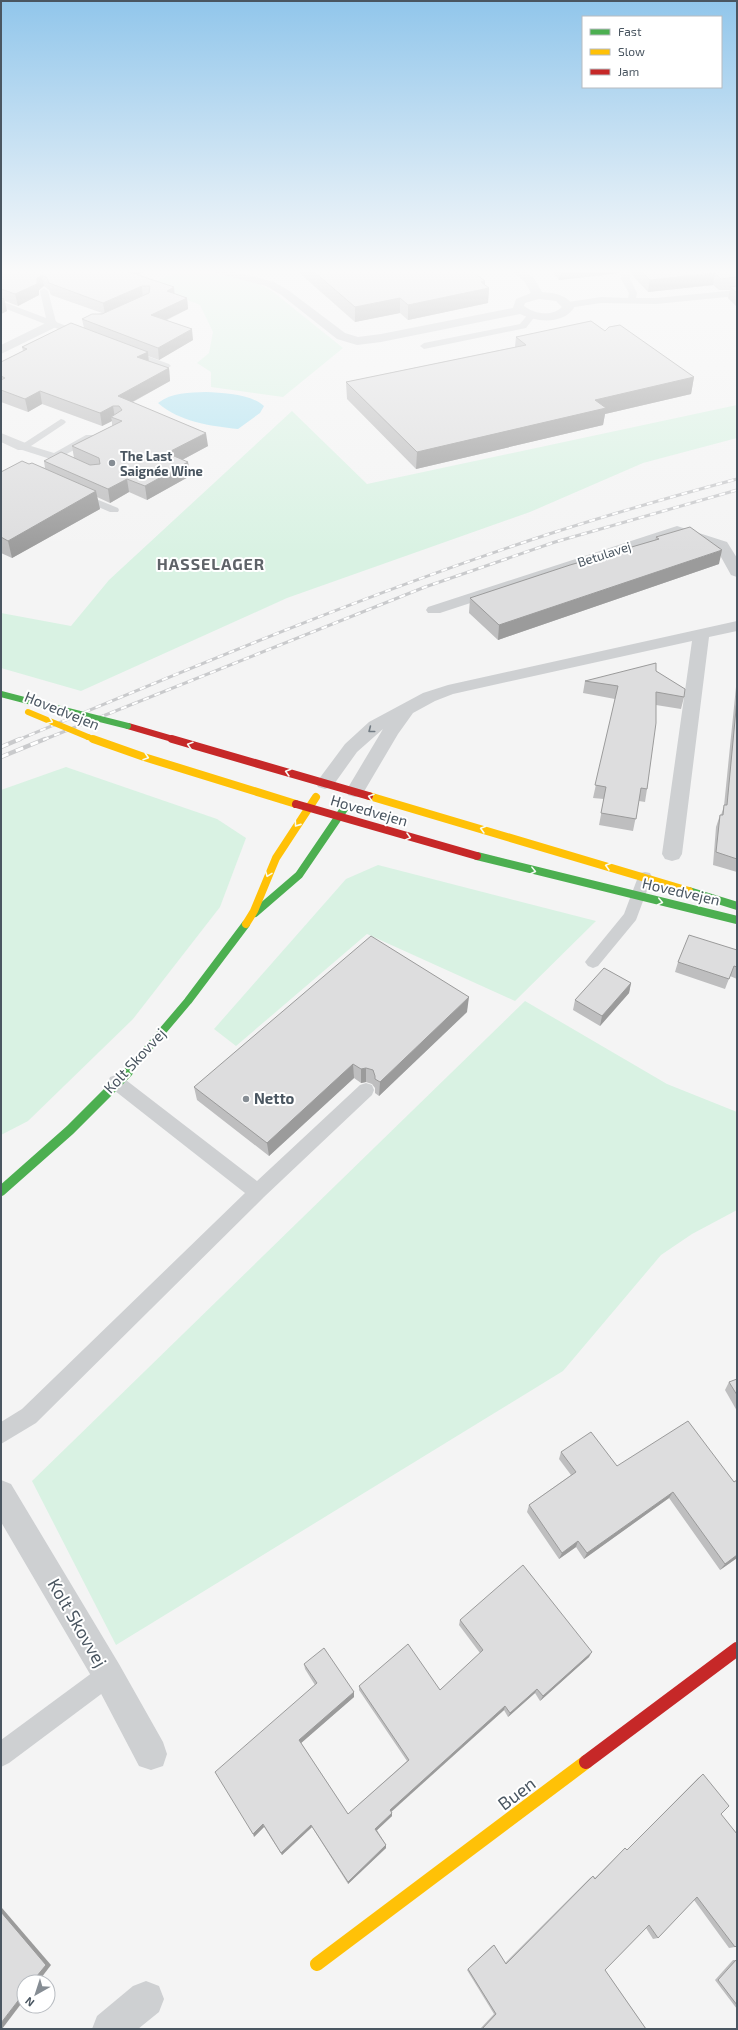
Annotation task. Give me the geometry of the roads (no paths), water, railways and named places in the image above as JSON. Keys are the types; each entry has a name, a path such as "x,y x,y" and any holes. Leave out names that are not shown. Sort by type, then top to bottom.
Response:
{"main road":[{"name":"Hovedvejen","path":"1,694 128,726 645,877 737,906"},
{"name":"Hovedvejen","path":"1,701 96,740 308,808 508,864 737,920"},
{"name":"Kolt Skovvej","path":"1,1191 80,1121 163,1032 229,948 252,915 271,867 286,840 325,783"},
{"name":"Kolt Skovvej","path":"252,915 299,875 355,792"},
{"name":"Buen","path":"317,1964 737,1649"}],"street":[{"path":"1,437 23,451"},
{"name":"Betulavej","path":"434,610 677,530 722,545 737,572"},
{"path":"325,783 345,755 360,738 388,719 448,690 701,632 737,626"},
{"path":"672,854 701,632"},
{"path":"355,792 390,732 405,711"},
{"name":"Kolt Skovvej","path":"1,1494 108,1675 150,1754"},
{"path":"110,2029 146,1999"}],"lane":[{"path":"23,451 61,422"},
{"path":"55,456 97,434"},
{"path":"23,451 55,456 76,465"},
{"path":"72,492 114,510"},
{"path":"592,962 631,916 645,877"},
{"path":"116,1082 258,1192"},
{"path":"1,1434 30,1416 258,1192 366,1090"},
{"path":"1,1755 108,1675"}],"water":[{"path":"206,392 245,397 259,402 264,406 260,413 238,429 186,419 176,415 158,403 163,399 175,395"}],"railway":[{"path":"18,740 149,685 414,581 549,534 643,505 737,479"},
{"path":"43,740 425,587 555,542 737,490"},
{"path":"1,747 20,739"},
{"path":"1,757 45,739"}],"place":[{"name":"The Last Saignée Wine","path":"112,463"},
{"name":"Netto","path":"246,1099"}],"district":[{"name":"HASSELAGER","path":"211,564"}]}
